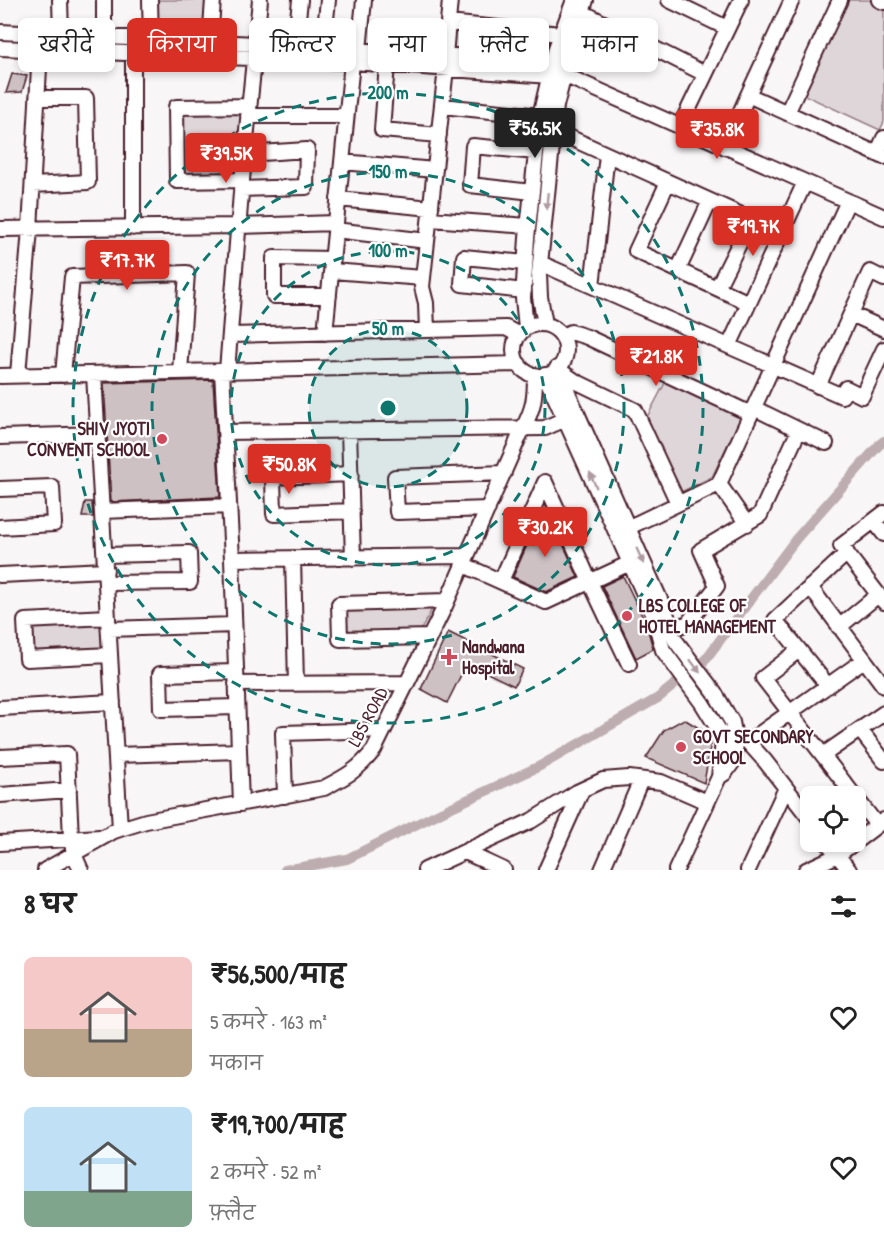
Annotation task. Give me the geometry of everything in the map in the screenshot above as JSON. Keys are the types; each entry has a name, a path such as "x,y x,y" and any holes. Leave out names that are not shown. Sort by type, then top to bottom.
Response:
{"street":[{"path":"60,0 61,18"},
{"path":"104,0 104,18"},
{"path":"150,0 150,18"},
{"path":"212,18 213,0"},
{"path":"258,18 260,0"},
{"path":"298,18 300,0"},
{"path":"326,18 328,0"},
{"path":"356,56 364,0"},
{"path":"447,42 450,0"},
{"path":"567,18 574,0"},
{"path":"669,0 689,4 727,28"},
{"path":"680,126 741,0"},
{"path":"725,147 792,0"},
{"path":"787,113 840,0"},
{"path":"879,0 884,2"},
{"path":"545,324 540,297 540,263 556,106 555,71 572,43 584,6 705,74"},
{"path":"448,23 561,34 555,71 540,116 528,226 522,331 515,344 515,354 519,364 526,371 546,373 575,381 635,410 678,503"},
{"path":"0,32 18,33"},
{"path":"0,48 18,49"},
{"path":"356,56 368,57"},
{"path":"356,56 368,59"},
{"path":"447,62 555,71 884,217"},
{"path":"18,375 30,229 39,72"},
{"path":"133,72 133,228"},
{"path":"241,804 225,432 225,371 253,72"},
{"path":"326,333 346,116 353,72"},
{"path":"386,72 382,130 439,135"},
{"path":"427,330 426,303 422,287 445,72"},
{"path":"748,95 880,156 884,138"},
{"path":"33,185 88,182 86,98 38,98"},
{"path":"442,106 540,116"},
{"path":"244,153 307,150 306,187 177,181 176,107 346,116"},
{"path":"553,130 781,233"},
{"path":"532,192 470,186 473,146 536,152"},
{"path":"592,286 607,154"},
{"path":"342,162 435,170"},
{"path":"668,182 636,251 749,303"},
{"path":"729,346 805,182"},
{"path":"338,199 528,226"},
{"path":"678,270 710,201"},
{"path":"622,530 719,484 848,201"},
{"path":"717,288 751,220"},
{"path":"0,230 336,226 427,242"},
{"path":"524,291 462,285 464,257 525,263"},
{"path":"329,296 274,296 274,258 423,278"},
{"path":"540,263 842,396 846,388 862,396 884,349"},
{"path":"818,386 870,272 884,279"},
{"path":"63,375 72,277 187,273 180,372"},
{"path":"851,314 884,329"},
{"path":"230,335 506,328 522,331 535,324 545,324 555,328 566,345 566,355 561,364 546,373"},
{"path":"562,336 571,332 587,337 826,443"},
{"path":"0,376 519,364"},
{"path":"546,373 565,419 666,613 673,634 715,693 732,722 736,743 734,760 719,777"},
{"path":"546,373 622,530 630,563 653,614 663,650 702,703 720,732 723,742 719,777 676,870"},
{"name":"LBS ROAD","path":"45,870 120,829 146,821 324,788 345,777 362,764 374,750 447,601 523,428 532,413 535,393 546,373"},
{"path":"94,374 120,829"},
{"path":"225,432 545,428 565,419"},
{"path":"349,430 353,558"},
{"path":"673,634 688,622 717,586 701,550 760,515 799,430"},
{"path":"0,436 98,434"},
{"path":"488,509 397,512 395,477 504,473"},
{"path":"351,474 273,477 274,514 352,511"},
{"path":"501,581 545,482 630,664"},
{"path":"719,484 747,524"},
{"path":"0,489 52,487 54,524 0,527"},
{"path":"102,511 229,506"},
{"path":"828,686 775,620 879,517 884,534"},
{"path":"840,627 881,599 844,550"},
{"path":"0,574 190,582 189,553 105,555"},
{"path":"293,558 296,684"},
{"path":"232,559 465,560 501,581 546,602 630,563"},
{"path":"810,587 884,686"},
{"path":"430,637 340,639 339,604 447,601"},
{"path":"110,655 27,659 25,621 234,625"},
{"path":"799,650 763,678 823,755 881,822 838,855 806,870"},
{"path":"748,742 864,660"},
{"path":"237,707 161,709 160,674 296,684 407,683"},
{"path":"0,708 113,702"},
{"path":"823,755 884,712"},
{"path":"285,796 283,733 383,730"},
{"path":"860,730 884,761"},
{"path":"720,732 734,734 748,742 800,806"},
{"path":"116,755 239,751"},
{"path":"0,756 67,754 71,838 74,854 81,870"},
{"path":"425,870 531,821 603,780 629,778 661,782 707,802"},
{"path":"602,870 641,780"},
{"path":"748,870 786,788"},
{"path":"0,795 69,790"},
{"path":"546,870 582,790"},
{"path":"0,843 104,836"},
{"path":"465,852 504,870"},
{"path":"835,852 849,870"},
{"path":"838,855 840,870"}],"shaded area":[{"path":"155,0 207,0 206,18 155,18"},
{"path":"844,0 869,0 884,7 884,122 880,130 802,94"},
{"path":"183,112 241,113 235,172 182,174"},
{"path":"666,381 741,417 712,477 681,492 647,417"},
{"path":"433,607 420,632 346,634 345,609"},
{"path":"102,623 103,650 33,653 32,627"}],"building":[{"path":"12,74 27,76 22,92 6,93"},
{"name":"SHIV JYOTI CONVENT SCHOOL","path":"213,380 220,497 111,502 104,383"},
{"path":"85,502 92,502 93,517 82,517"},
{"path":"545,504 578,577 546,592 513,577"},
{"name":"LBS COLLEGE OF HOTEL MANAGEMENT","path":"623,576 647,626 653,649 636,658 602,586"},
{"path":"448,632 523,669 514,686 467,663 447,703 421,689"},
{"name":"GOVT SECONDARY SCHOOL","path":"684,719 712,736 704,783 646,758 664,730"}],"waterway":[{"path":"285,870 347,859 540,766 658,698 705,660 796,539 884,441"}],"place":[{"name":"SHIV JYOTI CONVENT SCHOOL","path":"162,439"},
{"name":"LBS COLLEGE OF HOTEL MANAGEMENT","path":"627,616"},
{"name":"Nandwana Hospital","path":"449,657"},
{"name":"GOVT SECONDARY SCHOOL","path":"681,747"}]}
